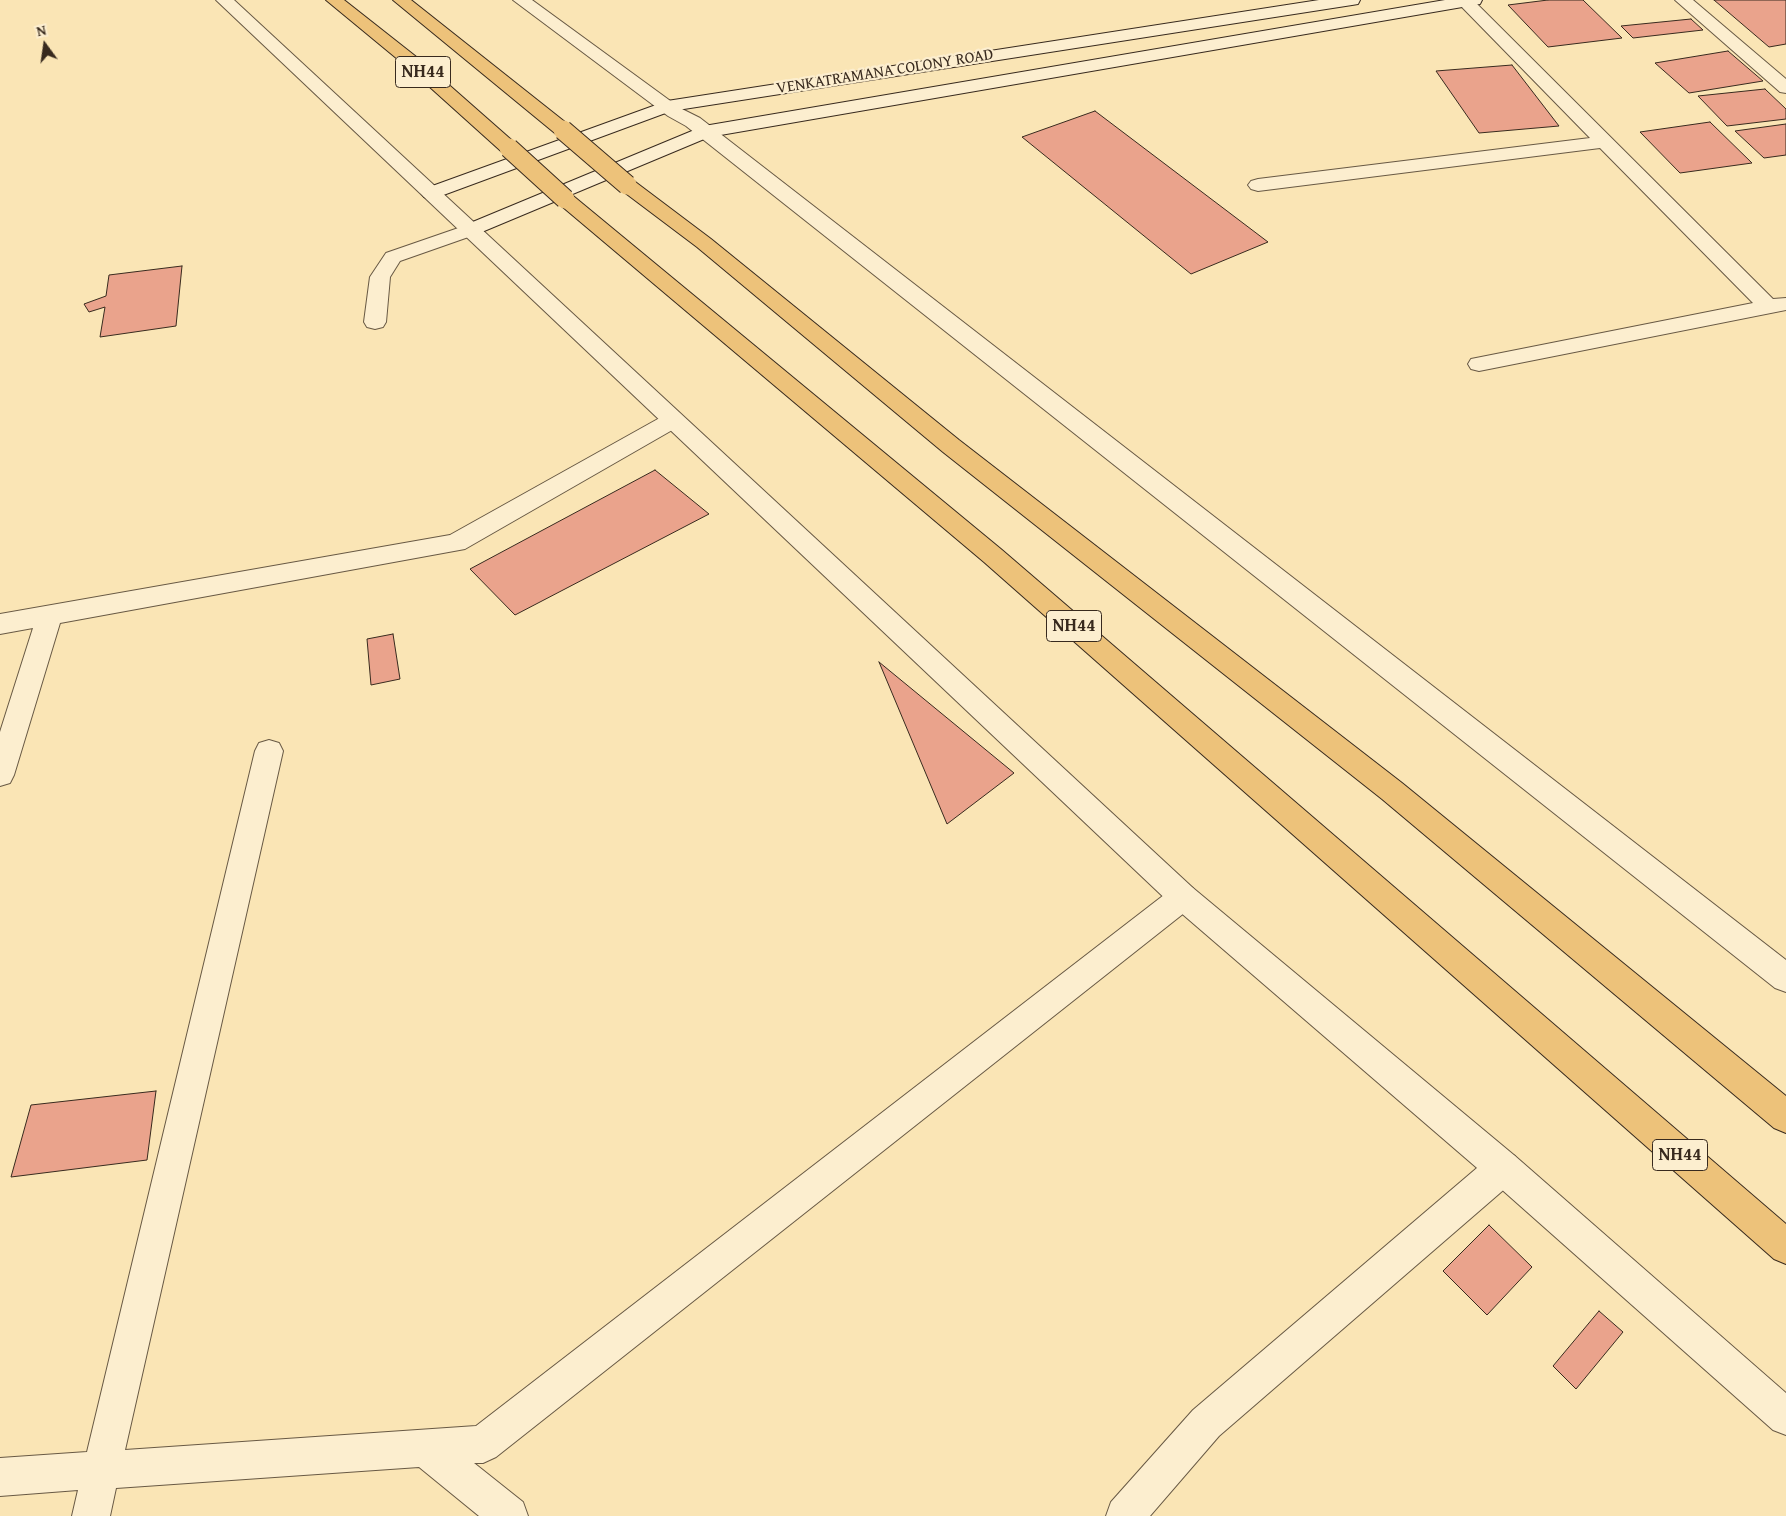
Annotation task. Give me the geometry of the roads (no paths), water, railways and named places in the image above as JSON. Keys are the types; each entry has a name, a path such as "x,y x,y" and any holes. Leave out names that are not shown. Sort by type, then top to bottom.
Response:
{"highway":[{"name":"NH44","path":"334,0 418,67 565,199 993,556 1786,1247"},
{"name":"NH44","path":"401,0 563,130 627,185 704,243 951,446 1392,791 1786,1117"}],"street":[{"path":"224,0 1184,897 1503,1168 1786,1417"},
{"path":"521,0 704,132 1786,978"},
{"name":"VENKATRAMANA COLONY ROAD","path":"431,194 667,106 1352,0"},
{"path":"375,322 380,277 393,257 470,230 704,132 1467,0 1606,142 1776,304"},
{"path":"1683,0 1786,88"},
{"path":"1258,185 1606,142"},
{"path":"1479,364 1776,304"},
{"path":"0,624 456,543 673,420"},
{"path":"0,775 50,616"},
{"path":"91,1516 268,751"},
{"path":"0,1476 482,1444 1184,897"},
{"path":"1125,1516 1206,1423 1503,1168"},
{"path":"425,1448 510,1516"}]}
